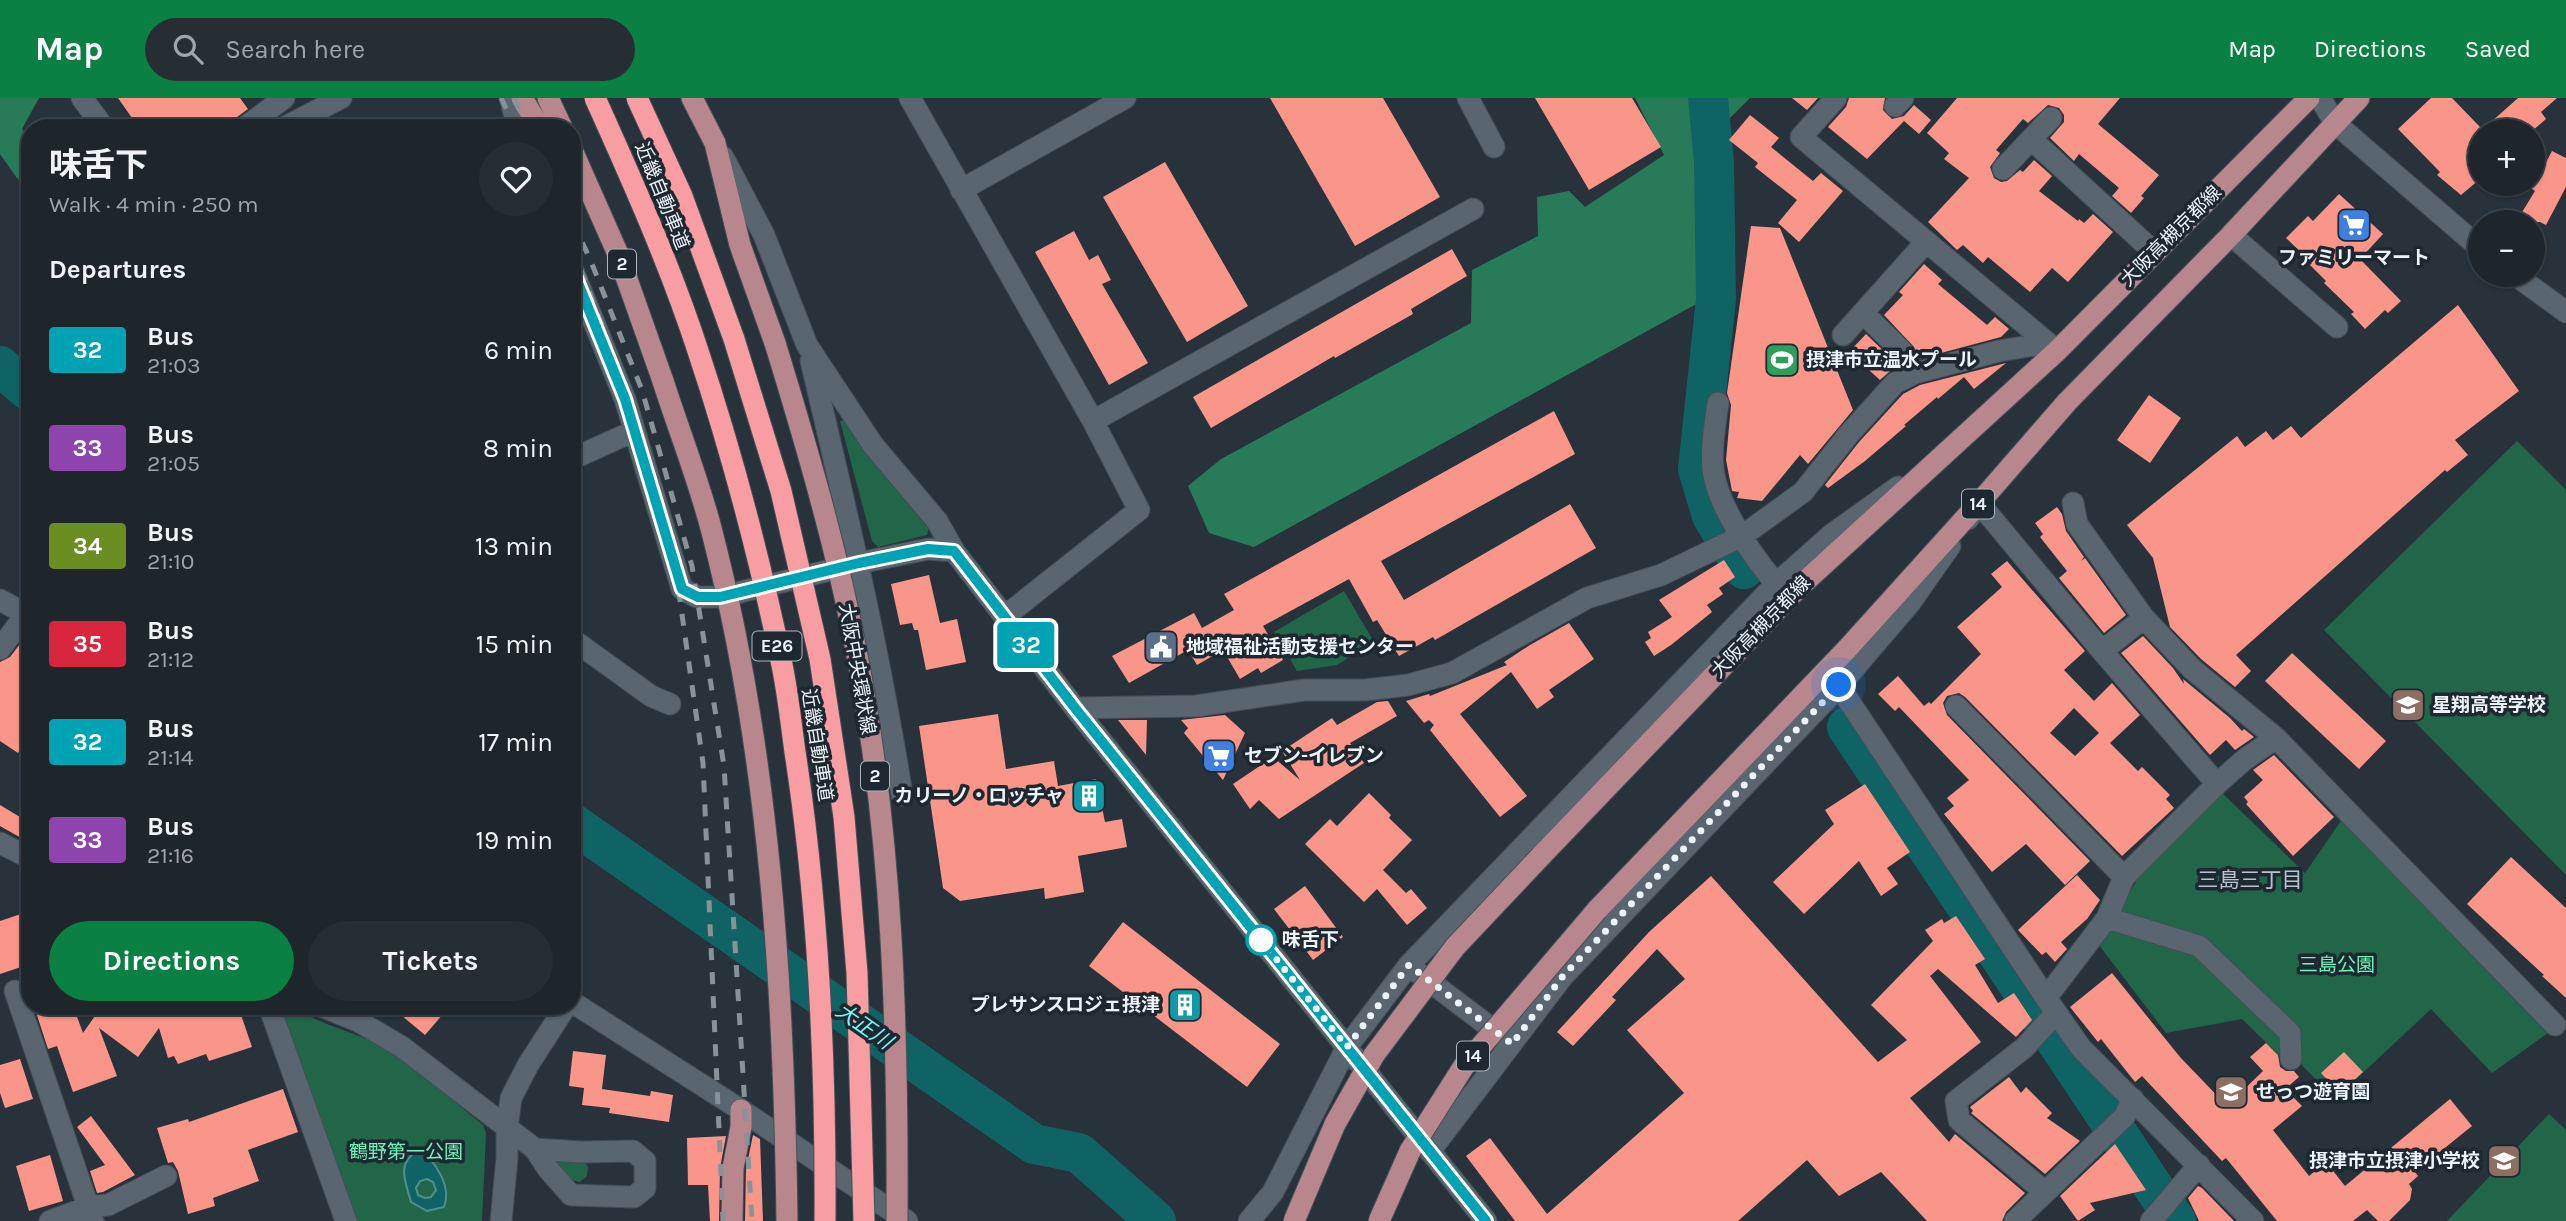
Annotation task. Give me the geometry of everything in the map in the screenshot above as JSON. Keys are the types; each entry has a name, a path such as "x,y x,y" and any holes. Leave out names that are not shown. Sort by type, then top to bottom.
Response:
{"highway":[{"name":"近畿自動車道","path":"594,98 644,211 698,349 743,501 782,667 805,815 819,974 825,1221"},
{"name":"近畿自動車道","path":"637,98 682,196 734,340 781,491 820,659 844,817 857,973 864,1221"}],"main road":[{"path":"522,98 535,119"},
{"path":"548,98 558,119"},
{"name":"大阪中央環状線","path":"692,98 715,143 740,244 775,343 817,484 856,651 881,811 894,999 897,1221"},
{"name":"大阪高槻京都線","path":"1294,1221 1335,1124 1374,1055 1455,947 1798,588 2154,252 2309,98"},
{"name":"14","path":"1379,1221 1410,1151 1464,1066 1597,910 1847,649 2067,402 2231,235 2359,98"},
{"name":"2","path":"581,170 618,254 712,531 746,687 778,957 785,1097 787,1221"},
{"path":"581,194 618,254"},
{"path":"732,1221 733,1168 741,1127 741,1110"}],"street":[{"path":"82,98 97,119"},
{"path":"256,119 284,98"},
{"path":"300,119 341,98"},
{"path":"510,98 516,119"},
{"path":"910,98 1093,421 1139,510 1004,617"},
{"path":"961,190 1125,98"},
{"path":"1468,98 1494,147"},
{"path":"1836,98 1801,137 2052,347"},
{"path":"2320,98 2335,123 2468,238"},
{"path":"2003,169 2051,118"},
{"path":"2031,139 2154,252"},
{"path":"715,143 764,235 807,345 859,563 885,689 902,795"},
{"path":"1093,421 1473,209"},
{"path":"2231,235 2337,327"},
{"path":"1843,335 1926,242"},
{"path":"2532,287 2566,312"},
{"path":"581,290 625,399 682,589 698,597 720,597 928,549 954,551"},
{"path":"1863,313 1902,351"},
{"path":"807,345 873,445 937,521 954,551 1004,617 1486,1221"},
{"path":"1075,708 1196,706 1304,690 1365,690 1408,685 1452,673 1587,598 1661,575 1732,542 1803,492 1849,434 1895,383 1915,373 1999,351 2052,347"},
{"path":"1718,404 1713,438 1713,470 1732,542 1751,554 1776,584"},
{"path":"581,455 634,431"},
{"path":"1249,1221 1273,1192 1347,1047 1409,965 1776,584 1831,535 1936,459"},
{"path":"1430,1151 1563,976 1839,685 1910,603 1979,503 2102,651 2217,783"},
{"path":"2073,503 2077,524 2144,618 2192,670 2276,738 2555,1025"},
{"path":"0,600 21,611"},
{"path":"2102,651 2144,618"},
{"path":"0,649 21,624"},
{"path":"581,645 651,696 670,704"},
{"path":"1839,685 2048,1015 2253,1221"},
{"path":"1956,706 2124,877"},
{"path":"2045,1192 1959,1120 1956,1101 2024,1048 2048,1015 2107,918 2124,877 2217,783 2276,738"},
{"path":"0,843 21,854"},
{"path":"2107,918 2199,946 2290,1033 2291,1059"},
{"path":"1409,965 1512,1044"},
{"path":"15,991 21,1009"},
{"path":"581,1008 907,1221"},
{"path":"23,1015 91,1214"},
{"path":"272,1015 346,1221"},
{"path":"343,1015 402,1047 535,1149 570,1195 634,1197 645,1188 645,1161 633,1151 535,1149"},
{"path":"501,1221 508,1158 506,1128 512,1098 518,1082 560,1015"},
{"path":"2015,1221 2114,1127 2133,1100"},
{"path":"2159,1211 2199,1165"},
{"path":"50,1221 91,1214 166,1176"}],"green space":[{"path":"844,420 929,528 927,535 878,547 872,541 840,421"},
{"path":"2517,441 2566,490 2566,875 2324,630"},
{"path":"1344,591 1374,642 1337,665 1297,671 1274,632"},
{"name":"三島公園","path":"2219,790 2305,873 2343,818 2555,1028 2492,1073 2431,1009 2335,1099 2289,1052 2283,1059 2242,1019 2166,1033 2099,945 2137,880 2169,841"},
{"name":"鶴野第一公園","path":"284,1015 307,1015 382,1046 428,1079 483,1125 486,1133 482,1221 357,1221"},
{"path":"2549,1114 2566,1130 2566,1221 2447,1221"},
{"path":"550,1158 583,1160 588,1167 587,1176 580,1182 570,1180"}],"shaded area":[{"path":"0,98 39,98 27,119 21,119 21,181 0,154"},
{"path":"1635,98 1697,98 1704,164 1709,297 1254,547 1209,533 1188,486 1221,459 1471,323 1472,270 1538,236 1537,197 1569,191 1585,207 1664,155"},
{"path":"1719,98 1750,98 1725,123"},
{"path":"416,1152 425,1152 434,1164 445,1185 444,1207 427,1211 411,1202 404,1174 406,1162","holes":["427,1179 433,1182 436,1190 431,1197 418,1195 416,1188 420,1181"]}],"building":[{"path":"118,98 240,98 248,109 234,119 133,119"},
{"path":"1270,98 1383,98 1440,197 1355,246"},
{"path":"1535,98 1632,98 1661,147 1589,190"},
{"path":"1792,98 1818,98 1807,110"},
{"path":"1849,98 1885,98 1883,110 1892,119 1904,116 1914,105 1931,120 1919,134 1904,121 1867,159 1828,127 1846,107"},
{"path":"1957,98 2120,98 2098,124 2159,175 2131,213 2112,196 2119,188 2079,154 2074,161 2050,138 2064,122 2064,115 2059,108 2048,105 2028,123 2023,119 1996,150 2000,153 1990,167 1994,178 2001,182 2007,181 2020,170 2023,172 2034,160 2052,176 2039,191 2078,221 2079,219 2084,223 2093,214 2113,232 2068,282 2052,268 2030,292 1988,257 1983,263 1963,245 1957,250 1928,222 1969,178 1944,159 1949,153 1927,133"},
{"path":"2431,98 2452,98 2472,119 2468,119 2468,189 2461,195 2437,175 2440,172 2398,129"},
{"path":"2518,98 2557,98 2541,112 2545,120 2494,119"},
{"path":"1750,115 1779,138 1771,147 1813,181 1821,173 1843,191 1799,242 1778,223 1797,200 1755,167 1758,163 1729,140"},
{"path":"2552,151 2566,158 2566,187 2546,225 2545,210 2523,210 2532,196 2545,196 2545,164"},
{"path":"1165,162 1248,306 1187,342 1103,197"},
{"path":"2339,194 2383,234 2360,259 2401,301 2388,313 2385,310 2365,329 2351,314 2354,312 2324,283 2326,281 2310,265 2312,263 2286,238 2308,216 2313,221"},
{"name":"摂津市立温水プール","path":"1751,226 1780,228 1853,410 1808,464 1800,455 1762,501 1737,498 1739,492 1732,491 1726,460 1731,405 1727,393"},
{"path":"1074,231 1089,260 1098,255 1111,280 1102,284 1148,363 1109,385 1035,252"},
{"path":"1452,249 1467,276 1411,309 1413,314 1335,358 1334,356 1211,428 1193,397"},
{"path":"1924,264 1942,280 1938,284 1987,325 1995,317 2009,329 2001,337 1911,361 1914,347 1884,315 1903,295 1899,292"},
{"path":"2458,305 2519,391 2455,440 2468,455 2447,472 2445,470 2236,655 2251,671 2235,687 2201,659 2170,627 2153,558 2127,525 2237,436 2245,447 2266,431 2273,440 2291,426 2301,438"},
{"path":"1866,334 1893,360 1904,364 1880,380 1849,352"},
{"path":"2006,363 1974,389 1964,377 1904,425 1906,426 1865,461 1828,488 1825,485 1859,442 1903,394 1920,385"},
{"path":"2149,395 2181,418 2150,463 2117,440"},
{"path":"1554,411 1575,454 1381,561 1404,600 1570,504 1596,548 1435,640 1433,637 1399,656 1377,620 1373,622 1349,579 1263,626 1283,660 1261,673 1258,668 1240,679 1223,650 1197,665 1188,650 1129,683 1112,656 1194,613 1202,628 1234,610 1224,594"},
{"path":"2057,507 2062,514 2066,531 2084,557 2081,561 2085,558 2126,615 2104,633 2059,578 2067,571 2040,537 2043,534 2035,523"},
{"path":"1724,560 1735,577 1719,588 1723,594 1707,605 1712,612 1654,656 1645,642 1651,638 1648,632 1672,617 1659,600"},
{"path":"2007,561 2085,651 2064,670 2094,701 2112,683 2140,715 2110,743 2138,771 2142,767 2170,795 2166,799 2174,808 2122,856 1965,697 1959,693 1947,696 1943,703 1947,715 2090,861 2065,885 2026,844 1992,872 1944,814 1954,806 1947,798 1969,780 1899,707 1895,711 1878,694 1898,676 1924,706 1929,702 1931,704 1981,654 1957,627 2002,587 1991,574","holes":["2074,708 2099,733 2075,756 2050,733"]},
{"path":"929,575 940,623 957,619 966,662 926,670 918,630 914,630 912,623 900,625 891,584"},
{"path":"1569,623 1594,659 1549,690 1554,697 1537,709 1511,672 1460,714 1527,796 1500,817 1430,730 1434,725 1429,720 1424,723 1406,701 1429,694 1430,696 1507,665 1504,662"},
{"path":"2143,636 2184,684 2183,679 2242,731 2244,729 2254,737 2235,750 2226,740 2210,755 2121,653"},
{"path":"21,643 21,748 18,753 0,741 0,662 10,657"},
{"path":"2292,653 2386,741 2359,769 2265,681"},
{"path":"1388,701 1397,716 1350,743 1364,763 1279,819 1259,800 1250,809 1233,784 1273,757 1300,780 1282,751 1332,718 1337,725 1377,702"},
{"path":"998,714 1006,769 1054,761 1058,786 1096,779 1105,822 1122,819 1127,847 1078,856 1084,892 1045,899 1044,888 960,901 943,888 919,726"},
{"name":"セブン-イレブン","path":"1225,715 1245,733 1223,780 1184,733 1188,728 1181,720"},
{"path":"1118,720 1147,720 1146,755"},
{"path":"2274,755 2334,817 2293,856 2246,804 2248,802 2244,797 2263,780 2253,770"},
{"path":"1865,784 1910,852 1887,868 1898,884 1881,896 1859,861 1804,914 1773,882 1834,824 1825,810"},
{"path":"1369,793 1391,815 1389,818 1412,840 1383,870 1406,893 1411,889 1427,908 1407,925 1377,889 1364,902 1305,844 1330,819 1337,826"},
{"path":"0,805 21,818 21,838 0,826"},
{"path":"2511,857 2566,908 2566,998 2467,904"},
{"path":"2077,875 2100,900 2087,919 2061,942 2067,949 2055,962 2046,952 2042,955 2018,930"},
{"path":"1711,876 1878,1062 1907,1040 1871,1005 1933,941 1925,930 1942,919 1944,923 1956,916 1985,959 1975,965 1998,1003 2014,993 2032,1020 2016,1037 1938,969 1930,976 1981,1042 1910,1098 1949,1142 1955,1134 2025,1193 2006,1212 2002,1221 1927,1221 1881,1172 1839,1196 1807,1160 1738,1221 1515,1221 1466,1156 1490,1138 1547,1214 1684,1093 1627,1030 1685,979 1657,949 1612,997 1616,1000 1573,1046 1557,1032 1649,932"},
{"path":"1305,886 1343,937 1313,960 1274,909"},
{"path":"21,914 21,967 0,974 0,921"},
{"name":"プレサンスロジェ摂津","path":"1123,922 1280,1044 1247,1087 1089,966"},
{"path":"2112,973 2180,1057 2227,1106 2263,1071 2250,1057 2266,1043 2278,1055 2280,1067 2286,1071 2294,1071 2299,1077 2285,1089 2302,1106 2273,1130 2309,1176 2326,1162 2345,1186 2450,1099 2472,1126 2415,1172 2418,1176 2409,1184 2412,1189 2410,1200 2389,1221 2378,1221 2367,1210 2353,1221 2277,1221 2226,1158 2222,1161 2142,1076 2135,1082 2101,1039 2098,1042 2070,1007"},
{"path":"37,1015 76,1015 83,1033 96,1015 241,1015 252,1047 209,1061 206,1054 178,1064 174,1056 168,1058 159,1028 138,1057 99,1028 117,1076 73,1092 57,1046 48,1049"},
{"path":"401,1015 442,1015 425,1035"},
{"path":"573,1051 606,1055 602,1089 650,1096 651,1091 673,1095 669,1122 609,1113 610,1108 582,1105 584,1088 569,1086"},
{"path":"2344,1052 2363,1072 2340,1093 2321,1073"},
{"path":"20,1059 33,1099 5,1108 0,1093 0,1065"},
{"path":"2009,1077 2021,1093 2026,1087 2052,1113 2047,1118 2080,1141 2045,1174 1971,1113 1973,1111 1970,1107"},
{"path":"283,1089 298,1132 248,1150 259,1181 213,1198 215,1206 188,1214 178,1171 173,1162 168,1163 157,1128 188,1119 189,1122"},
{"path":"91,1116 135,1175 97,1193 90,1171 105,1165 77,1127"},
{"path":"753,1135 760,1139 763,1221 745,1221 746,1169"},
{"path":"726,1136 720,1168 719,1221 710,1221 708,1185 688,1185 687,1138"},
{"path":"2115,1144 2146,1190 2090,1203 2095,1210 2078,1221 2060,1196"},
{"path":"50,1155 63,1201 29,1211 16,1166"},
{"path":"2198,1186 2234,1221 2199,1221 2188,1198"}],"waterway":[{"path":"1708,98 1714,163 1716,299 1698,469 1712,516 1744,569"},
{"name":"大正川","path":"0,366 21,384"},
{"path":"1847,727 2176,1221"},
{"name":"大正川","path":"581,829 1034,1144 1079,1153 1156,1221"}],"railway":[{"path":"501,98 512,119"},
{"path":"514,98 524,119"},
{"path":"581,240 642,390 692,566 724,766 752,1221"},
{"path":"581,271 629,396 676,572 703,763 723,1221"}],"bus line":[{"name":"32","path":"581,290 625,399 682,589 698,597 720,597 928,549 954,551 1075,708 1486,1221"}],"place":[{"name":"ファミリーマート","path":"2354,225"},
{"name":"摂津市立温水プール","path":"1782,360"},
{"name":"地域福祉活動支援センター","path":"1161,647"},
{"name":"星翔高等学校","path":"2408,705"},
{"name":"セブン-イレブン","path":"1219,756"},
{"name":"カリーノ・ロッチャ","path":"1089,796"},
{"name":"味舌下","path":"1261,940"},
{"name":"プレサンスロジェ摂津","path":"1185,1005"},
{"name":"せっつ遊育園","path":"2231,1092"},
{"name":"摂津市立摂津小学校","path":"2504,1161"}],"district":[{"name":"三島三丁目","path":"2250,880"}],"route":[{"path":"1261,940 1347,1047 1409,965 1512,1044 1563,976 1751,781 1839,685"}]}
